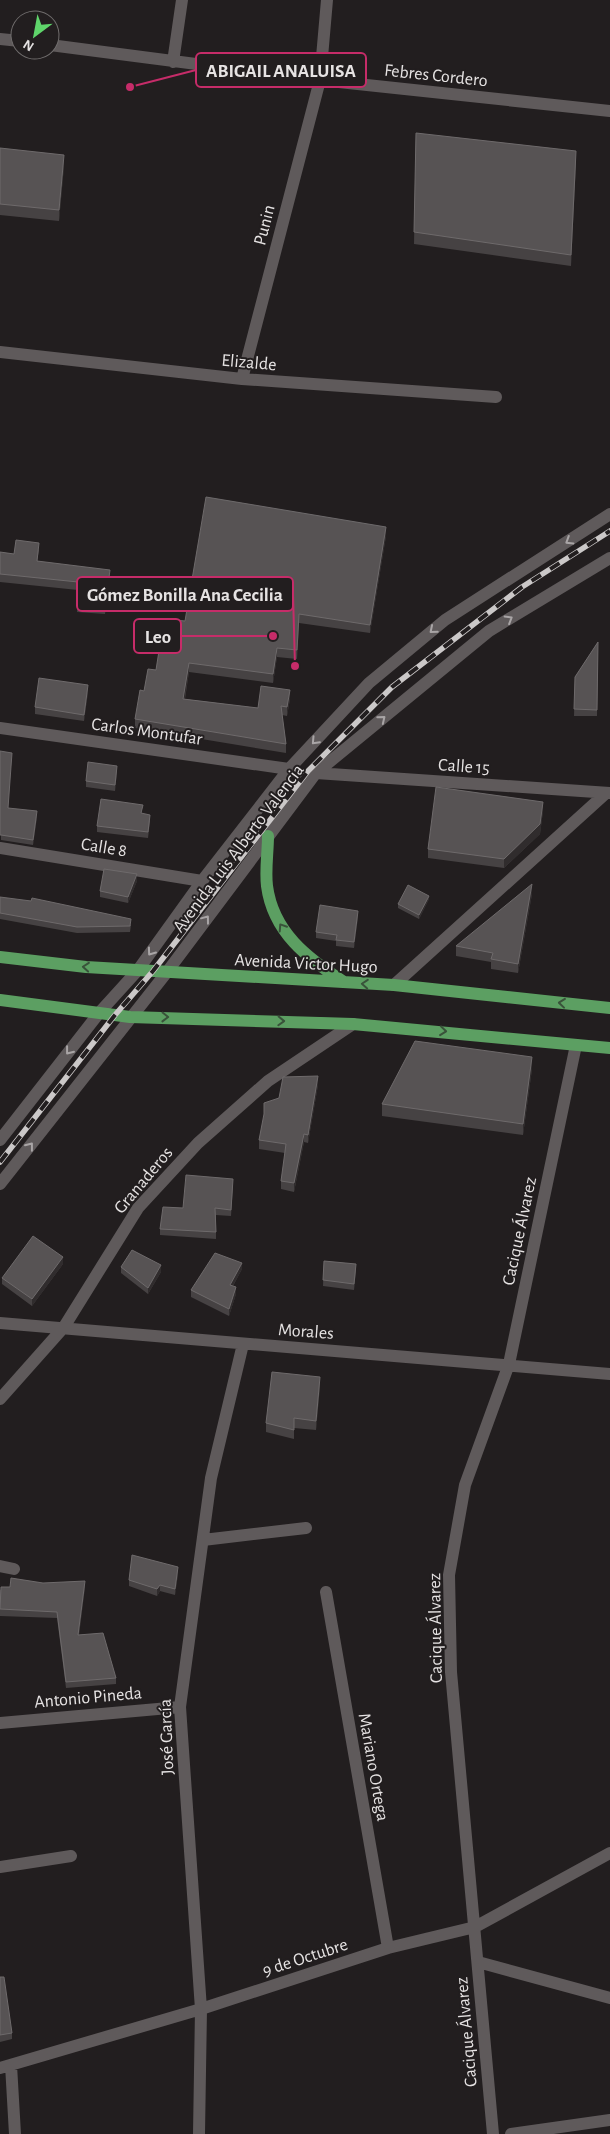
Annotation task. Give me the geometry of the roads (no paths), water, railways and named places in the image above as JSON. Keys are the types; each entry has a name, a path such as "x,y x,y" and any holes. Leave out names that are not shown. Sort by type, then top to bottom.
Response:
{"main road":[{"path":"268,836 267,885 273,912 293,944 311,960 344,982"},
{"name":"Avenida Victor Hugo","path":"0,956 86,967 394,985 610,1008"},
{"path":"0,1000 130,1016 354,1024 610,1048"}],"street":[{"path":"173,62 182,0"},
{"name":"Punin","path":"242,379 320,80 327,0"},
{"name":"Febres Cordero","path":"60,47 320,80 610,110"},
{"name":"Elizalde","path":"0,352 242,379 496,397"},
{"name":"Avenida Luis Alberto Valencia","path":"0,1140 99,1012 138,970 202,881 289,769 369,683 445,620 610,514"},
{"name":"Avenida Luis Alberto Valencia","path":"0,1184 130,1016 167,972 316,773 489,631 610,558"},
{"name":"Carlos Montufar","path":"0,728 289,769"},
{"name":"Calle 15","path":"316,773 607,793"},
{"path":"394,985 607,793"},
{"name":"Calle 8","path":"0,848 202,881"},
{"name":"Granaderos","path":"0,1399 64,1327 138,1208 198,1143 268,1081 354,1024"},
{"name":"Cacique Álvarez","path":"493,2134 451,1672 449,1575 465,1484 509,1364 576,1045"},
{"name":"Morales","path":"0,1323 509,1364 610,1374"},
{"name":"José García","path":"198,2134 201,2009 180,1707 211,1478 243,1344"},
{"path":"203,1540 306,1528"},
{"path":"0,1566 14,1569"},
{"name":"Mariano Ortega","path":"326,1592 388,1948"},
{"name":"Antonio Pineda","path":"0,1722 180,1707"},
{"name":"9 de Octubre","path":"6,2067 201,2009 388,1948 475,1927 610,1853"},
{"path":"0,1867 71,1856"},
{"path":"478,1962 610,1998"},
{"path":"6,2067 14,2134"},
{"path":"511,2134 610,2120"}],"railway":[{"path":"0,1162 115,1015 153,971 308,771 392,687 522,587 610,531"}],"place":[{"name":"ABIGAIL ANALUISA","path":"130,87"},
{"name":"Leo","path":"273,636"},
{"name":"Gómez Bonilla Ana Cecilia","path":"295,666"}]}
